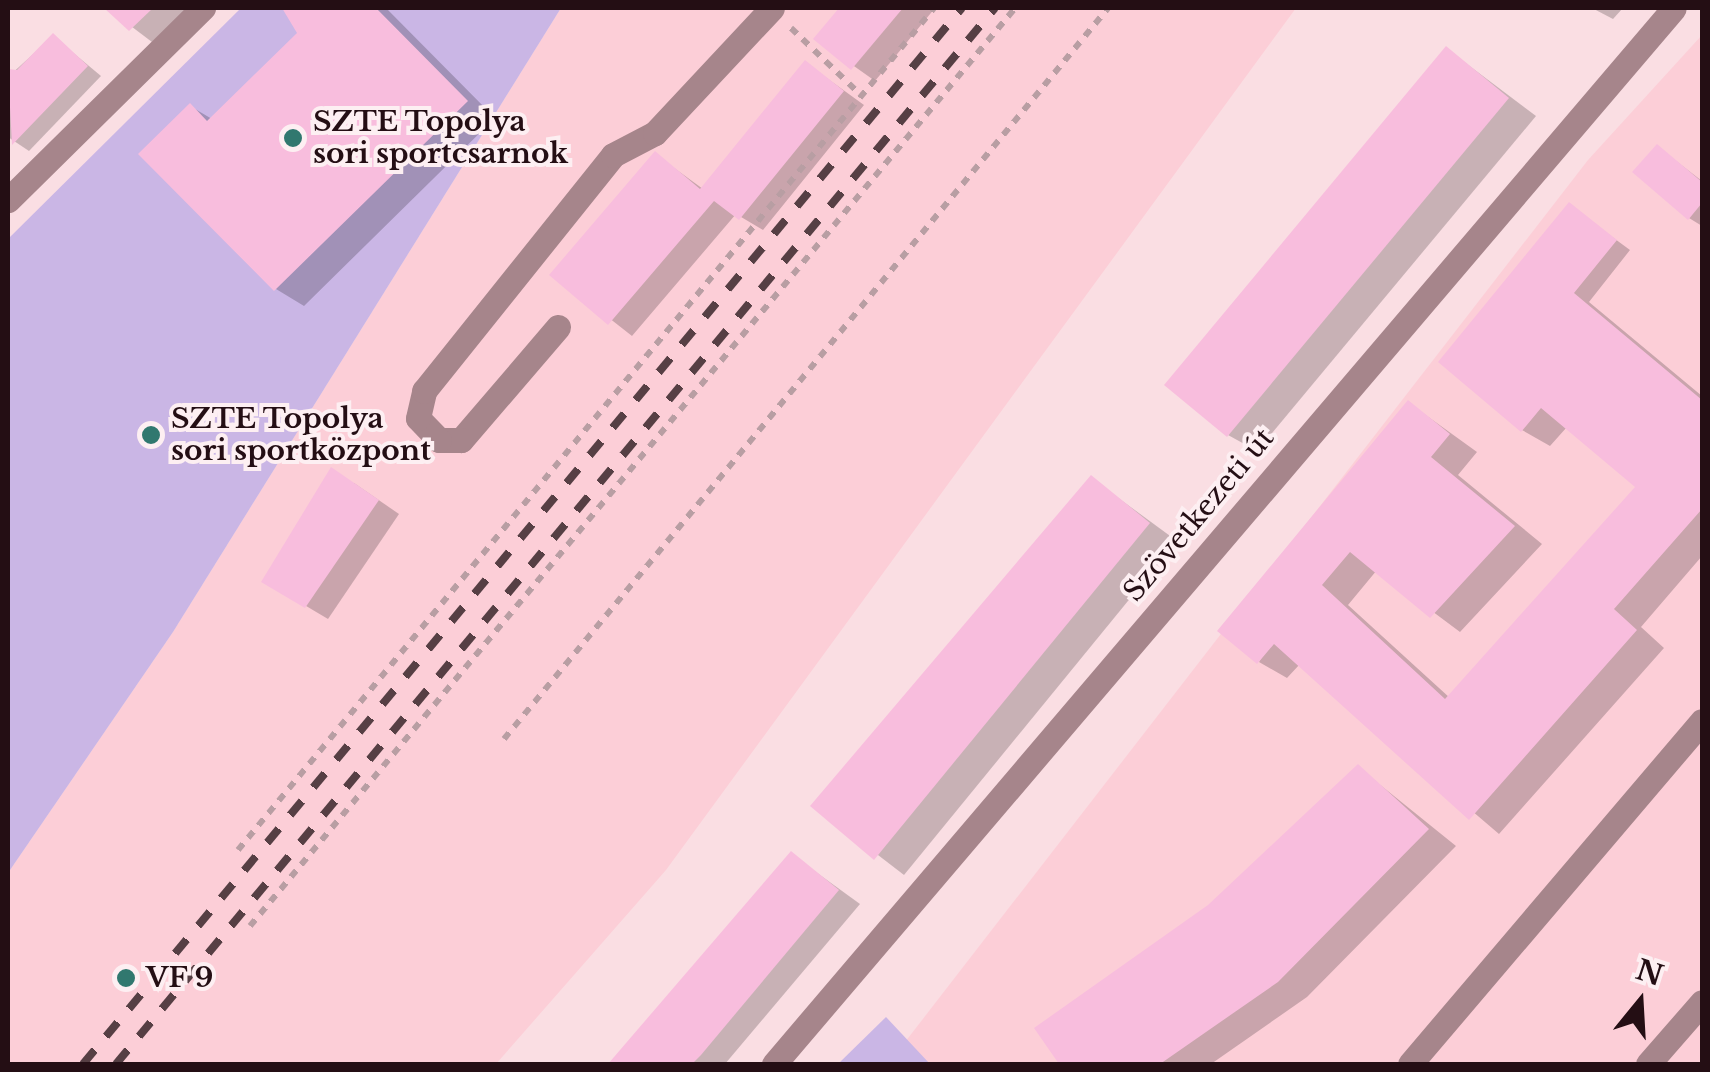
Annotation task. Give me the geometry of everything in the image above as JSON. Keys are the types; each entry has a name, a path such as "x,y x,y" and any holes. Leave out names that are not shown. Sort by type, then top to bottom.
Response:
{"street":[{"path":"8,200 203,8"},
{"name":"Szövetkezeti út","path":"786,1058 1674,8"},
{"path":"558,327 461,440 439,440 418,418 424,391 614,155 654,133 778,13"},
{"path":"1410,1064 1702,721"},
{"path":"1648,1064 1702,1002"}],"path":[{"path":"238,850 934,8"},
{"path":"250,926 1015,8"},
{"path":"504,739 1108,8"},
{"path":"778,13 862,96"}],"shaded area":[{"name":"SZTE Topolya sori sportközpont","path":"241,8 561,8 173,632 8,873 8,239"},
{"path":"561,8 1296,8 666,870 496,1064 8,1064 8,873 173,632"},
{"path":"1702,35 1702,1064 888,1064 1588,160"},
{"path":"886,1017 930,1064 838,1064"}],"building":[{"path":"104,8 153,8 129,31"},
{"name":"SZTE Topolya sori sportcsarnok","path":"282,8 376,8 468,101 274,291 138,154 190,103 207,121 297,33"},
{"path":"839,8 903,8 851,70 813,39"},
{"path":"53,33 88,66 12,145 8,69 17,70"},
{"path":"1446,46 1509,98 1227,437 1164,385"},
{"path":"805,60 844,91 739,220 714,201 608,325 549,275 655,151 700,189"},
{"path":"1657,144 1702,182 1702,203 1688,220 1632,172"},
{"path":"1569,202 1617,240 1574,293 1702,400 1702,509 1614,609 1637,630 1469,820 1274,644 1257,664 1217,631 1408,400 1450,434 1431,457 1515,526 1430,618 1350,552 1322,585 1445,699 1635,487 1541,408 1521,432 1438,362"},
{"path":"331,467 379,500 305,608 261,582"},
{"path":"1091,475 1150,523 874,860 810,806"},
{"path":"1358,764 1429,829 1278,982 1160,1064 1059,1064 1034,1028 1208,905"},
{"path":"791,851 839,890 701,1055 692,1064 608,1064"}],"railway":[{"path":"83,1064 962,8"},
{"path":"116,1064 995,8"}],"place":[{"name":"SZTE Topolya sori sportcsarnok","path":"293,138"},
{"name":"SZTE Topolya sori sportközpont","path":"151,435"},
{"name":"VF 9","path":"126,978"}]}
